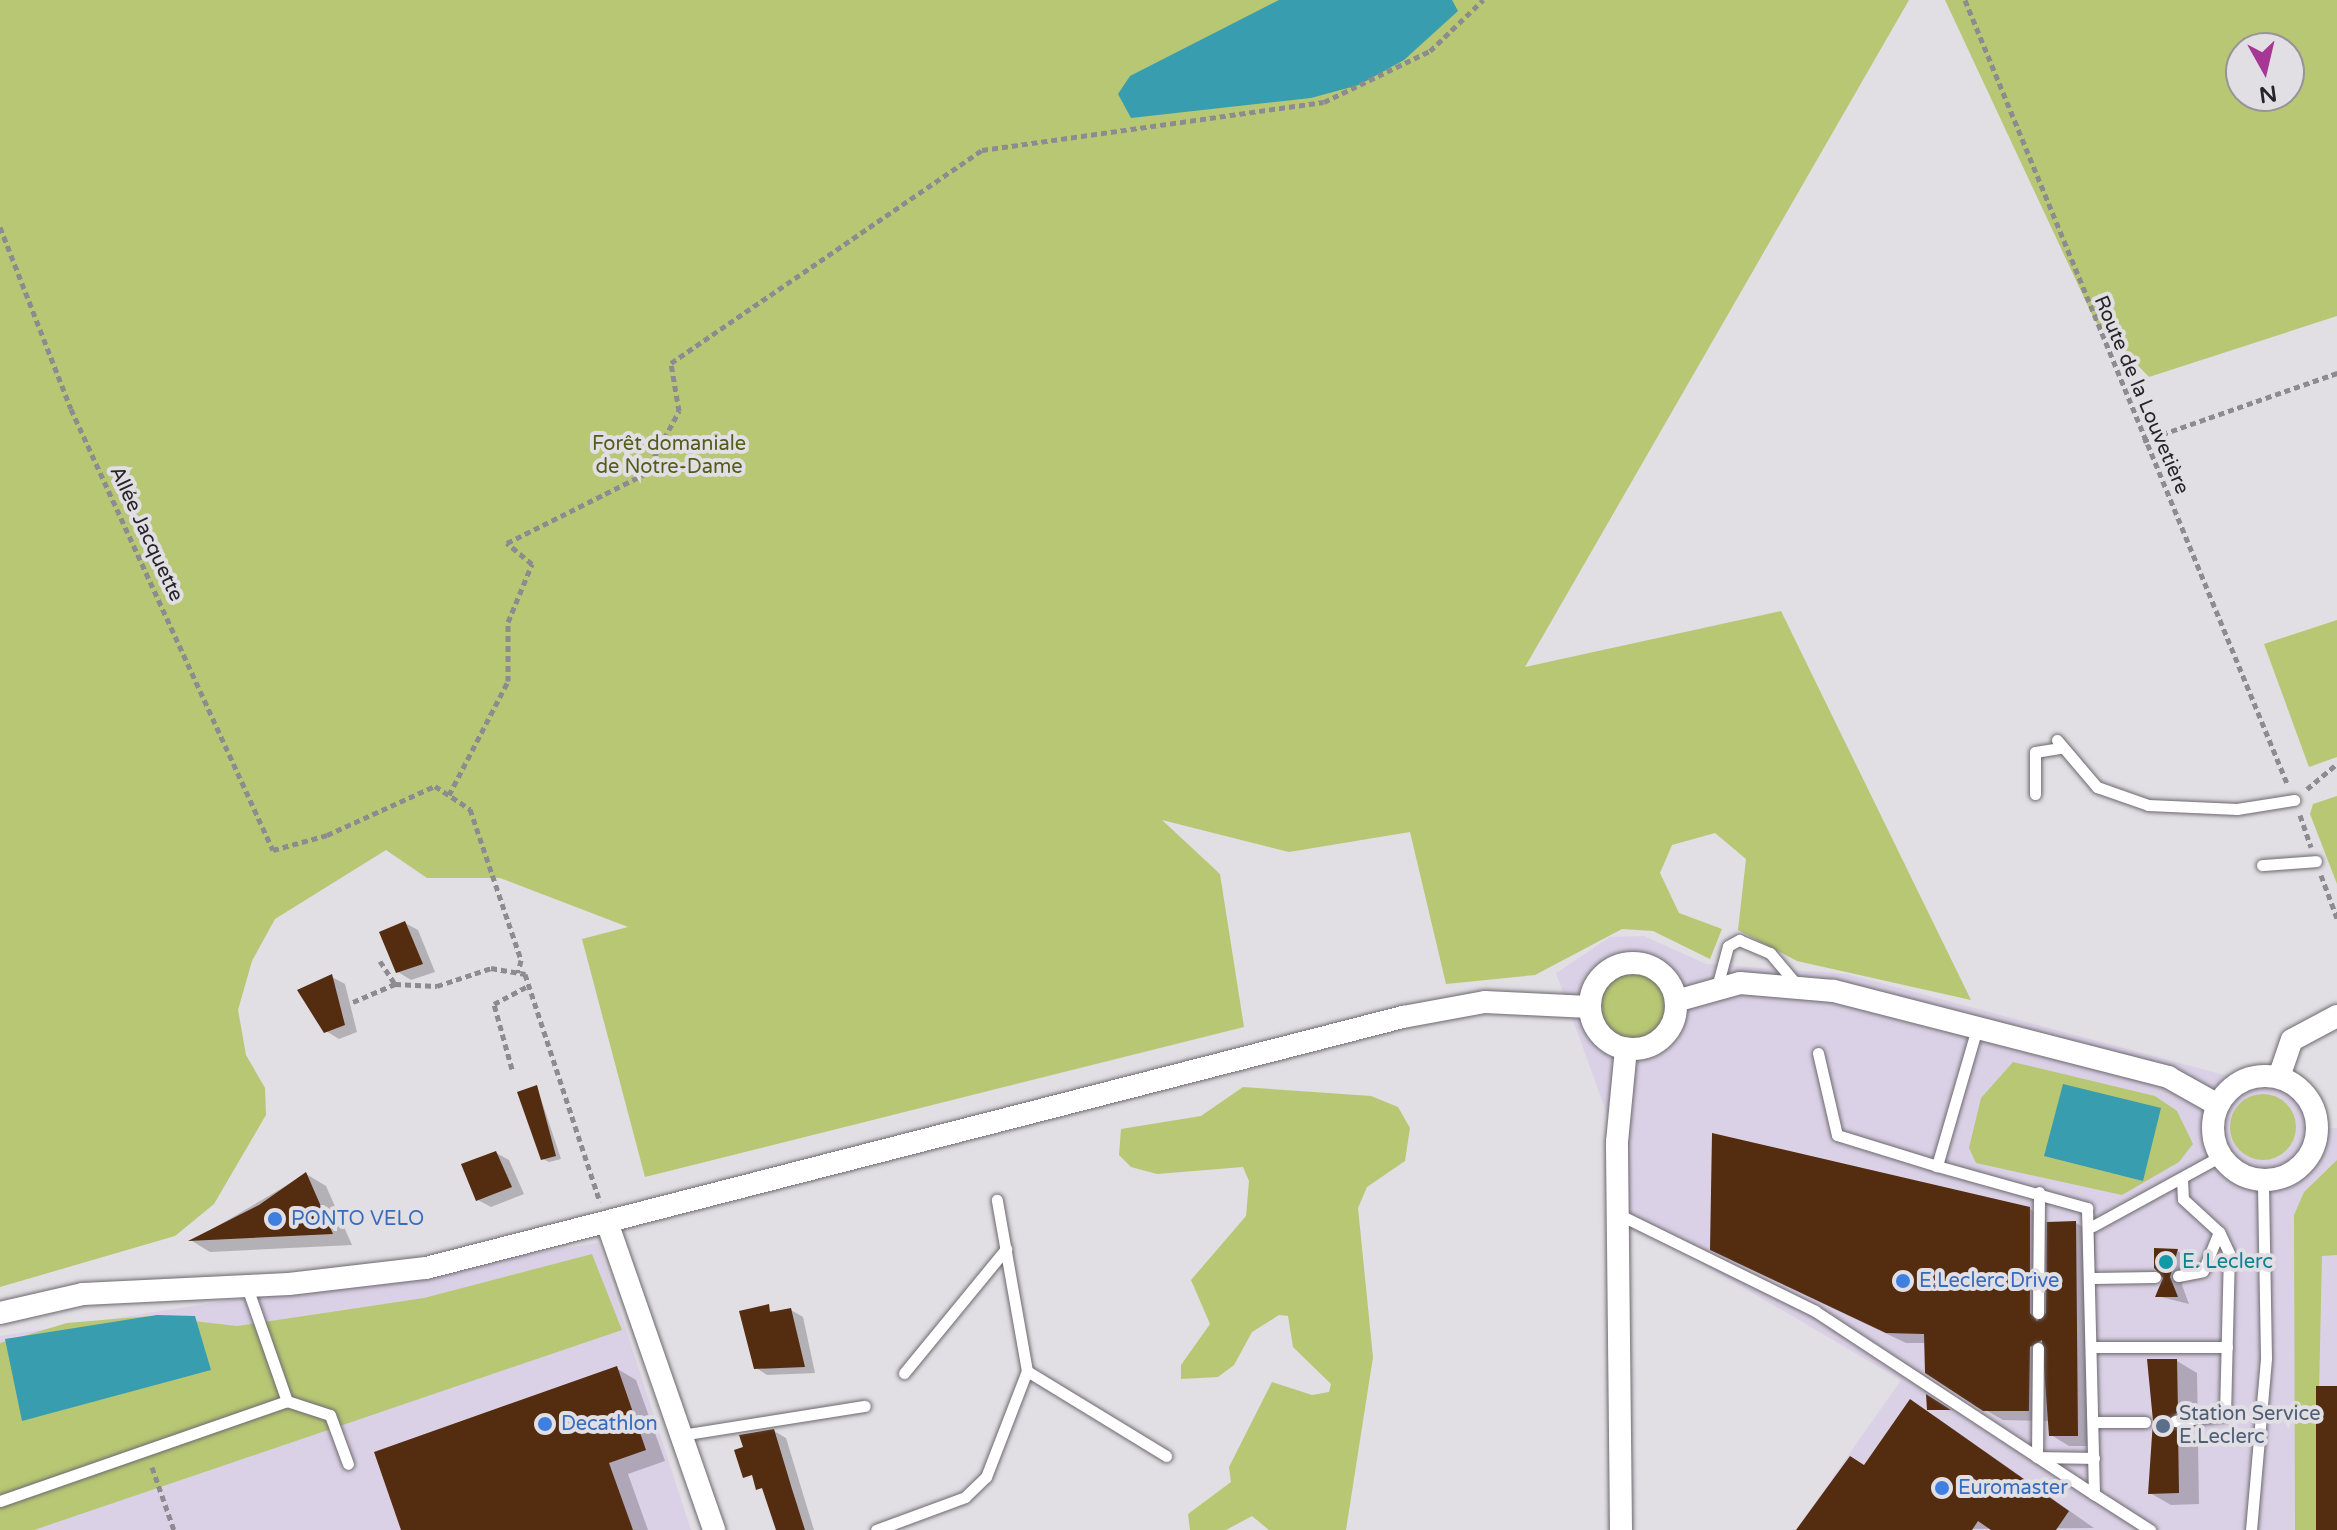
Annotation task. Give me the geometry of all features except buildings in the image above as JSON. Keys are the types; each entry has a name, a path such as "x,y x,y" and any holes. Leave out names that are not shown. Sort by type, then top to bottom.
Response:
{"street":[{"path":"1623,963 1664,975 1676,1001 1663,1037 1626,1048 1604,1039 1589,1007 1598,979 1623,963"},
{"path":"1676,1001 1717,987 1797,985 2168,1077 2218,1105"},
{"path":"0,1313 83,1294 247,1287 426,1268 608,1225 1414,1014 1526,1000 1589,1007"},
{"path":"2279,1077 2292,1040 2337,1016"},
{"path":"1621,1530 1618,1214 1626,1048"},
{"path":"2279,1077 2308,1098 2327,1129 2301,1166 2263,1180 2221,1156 2213,1131 2218,1105 2243,1080 2279,1077"},
{"path":"608,1225 714,1530"}],"lane":[{"path":"2035,794 2035,752 2059,744 2097,787 2148,805 2237,809 2294,800"},
{"path":"2262,865 2316,861"},
{"path":"1717,987 1728,946 1739,940 1770,953 1797,985"},
{"path":"1937,1166 1977,1028"},
{"path":"1818,1053 1837,1135 1937,1166 2078,1202 2093,1226 2094,1494"},
{"path":"2093,1226 2221,1156"},
{"path":"2175,1421 2225,1415 2227,1347 2229,1253 2219,1232 2183,1199 2182,1178"},
{"path":"2251,1530 2266,1358 2263,1180"},
{"path":"2038,1313 2039,1192"},
{"path":"876,1530 965,1497 986,1477 1027,1371 997,1200"},
{"path":"1618,1214 1815,1311 2150,1530"},
{"path":"2178,1276 2203,1271 2219,1232"},
{"path":"904,1373 1006,1249"},
{"path":"2093,1278 2155,1277"},
{"path":"247,1287 287,1401"},
{"path":"2093,1347 2227,1347"},
{"path":"2037,1457 2038,1348"},
{"path":"1027,1371 1166,1456"},
{"path":"0,1501 287,1401 330,1415 348,1464"},
{"path":"681,1435 865,1406"},
{"path":"2094,1422 2145,1422"},
{"path":"2037,1457 2094,1458"}],"path":[{"path":"518,973 521,960 470,809 449,795 508,681 508,622 532,564 507,543 645,474 679,411 671,363 982,150 1324,102 1430,51 1483,0"},
{"name":"Route de la Louvetière","path":"1965,0 2143,441 2294,800"},
{"name":"Allée Jacquette","path":"0,227 71,409 273,850 327,835 435,786 449,795"},
{"path":"2143,441 2337,373"},
{"path":"2294,800 2337,764"},
{"path":"380,961 395,984"},
{"path":"353,1002 395,984 437,986 491,968 518,973 528,986 608,1225"},
{"path":"512,1069 494,1004 528,986"},
{"path":"145,1450 174,1530"}],"shaded area":[{"path":"1644,936 1706,964 1847,974 2243,1080 2279,1077 2300,1089 2318,1129 2337,1128 2337,1530 1796,1530 1901,1380 1618,1214 1617,1142 1556,973 1610,937"},
{"path":"598,1243 691,1530 0,1530 0,1336"}],"green space":[{"name":"Forêt domaniale de Notre-Dame","path":"0,0 1909,0 1525,667 1781,611 1971,1000 1797,961 1738,930 1746,859 1715,833 1672,845 1660,873 1679,913 1722,929 1710,959 1653,931 1622,929 1535,975 1446,984 1410,832 1289,852 1162,820 1220,874 1244,1027 645,1177 582,939 628,927 500,878 427,878 386,850 275,919 252,961 238,1010 246,1055 265,1088 266,1115 214,1204 175,1236 0,1287"},
{"path":"1945,0 2337,0 2337,316 2149,377 2095,321"},
{"path":"2337,620 2337,757 2309,767 2264,644"},
{"path":"2337,796 2337,884 2310,814 2313,804"},
{"path":"1633,972 1646,974 1657,982 1665,993 1665,1019 1657,1030 1646,1038 1633,1040 1620,1038 1609,1030 1601,1019 1599,1006 1601,993 1609,982 1620,974"},
{"path":"2013,1062 2155,1096 2177,1111 2193,1144 2179,1162 2122,1195 1976,1163 1969,1148 1981,1098"},
{"path":"1243,1087 1371,1096 1398,1107 1410,1128 1405,1161 1367,1187 1358,1208 1373,1357 1346,1530 1269,1530 1252,1516 1226,1530 1190,1530 1188,1514 1231,1482 1229,1467 1272,1382 1312,1395 1329,1392 1331,1384 1293,1347 1288,1316 1279,1315 1252,1332 1234,1365 1218,1377 1181,1379 1181,1365 1210,1324 1191,1280 1246,1216 1249,1181 1243,1167 1157,1174 1131,1167 1119,1155 1121,1129 1201,1116"},
{"path":"2256,1094 2270,1094 2282,1099 2291,1108 2296,1127 2294,1140 2287,1151 2270,1160 2256,1160 2244,1155 2235,1146 2230,1134 2230,1120 2235,1108 2244,1099"},
{"path":"2337,1160 2337,1255 2322,1256 2316,1530 2295,1530 2294,1215 2304,1192"},
{"path":"592,1254 622,1330 34,1530 0,1530 0,1343 67,1323 150,1316 237,1326 424,1298"}],"water":[{"path":"1279,0 1452,0 1458,11 1404,60 1359,85 1311,98 1131,118 1118,94 1130,76"},
{"path":"2063,1084 2161,1108 2143,1181 2044,1156"},
{"path":"157,1315 195,1316 211,1370 22,1421 5,1339"}],"place":[{"name":"PONTO VELO","path":"275,1219"},
{"name":"E. Leclerc","path":"2166,1262"},
{"name":"E.Leclerc Drive","path":"1903,1281"},
{"name":"Decathlon","path":"545,1424"},
{"name":"Station Service E.Leclerc","path":"2163,1426"},
{"name":"Euromaster","path":"1942,1488"}]}
